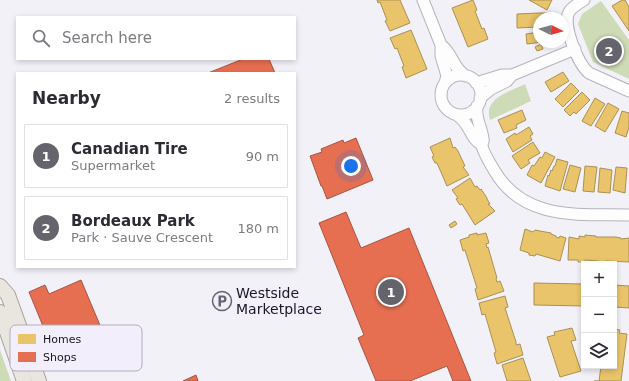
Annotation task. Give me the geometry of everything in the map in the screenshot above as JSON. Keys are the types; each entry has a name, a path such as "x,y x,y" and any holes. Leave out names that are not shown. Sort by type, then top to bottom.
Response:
{"main road":[{"path":"0,286 8,295 19,325"},
{"path":"0,312 10,341"},
{"path":"21,371 24,381"},
{"path":"35,371 39,381"}],"street":[{"path":"423,0 441,45 440,56 446,76 441,94 443,104 449,111 457,115 468,125 474,139 482,145 498,178 515,195 544,210 566,214 629,215"},
{"path":"584,0 571,9 567,19 567,26 582,64 586,71 629,91"},
{"path":"441,45 448,50 456,68 476,83 480,90 477,119 483,139 482,145"},
{"path":"476,83 502,75 512,75 575,49"},
{"path":"457,115 467,114 473,111 491,89 507,81 512,75"},
{"path":"445,83 454,77 466,76"}],"green space":[{"path":"601,1 629,40 629,79 593,62 578,24 582,14"},
{"path":"525,84 531,101 490,120 490,106 494,101 505,93"},
{"path":"0,350 11,381 0,381"}],"building: Homes":[{"path":"377,0 400,0 410,23 390,31 385,21 387,20 380,2 378,3"},
{"path":"473,0 477,10 475,11 482,29 484,28 488,39 468,47 452,8"},
{"path":"529,0 552,0 547,10"},
{"path":"622,0 625,0 629,7 629,31 612,6"},
{"path":"533,13 533,27 517,28 517,14"},
{"path":"411,30 427,69 406,78 402,67 404,66 397,48 395,49 390,38"},
{"path":"533,33 533,43 527,44 526,34"},
{"path":"536,48 543,48 543,49 537,51"},
{"path":"563,72 569,81 551,92 545,82"},
{"path":"571,83 579,91 563,107 555,99"},
{"path":"582,92 590,100 576,114 574,112 570,116 564,110"},
{"path":"595,98 605,104 591,126 582,121"},
{"path":"608,103 619,109 605,132 595,126"},
{"path":"522,110 526,120 516,125 517,128 504,133 498,120"},
{"path":"622,111 629,113 629,127 626,137 615,133"},
{"path":"529,127 533,134 530,136 532,140 513,152 506,139"},
{"path":"450,138 453,148 455,147 458,151 465,166 463,167 469,175 447,186 437,163 435,163 432,157 434,156 430,147"},
{"path":"533,142 540,153 528,160 530,163 521,169 512,156"},
{"path":"545,152 555,157 541,183 527,175 532,165 534,166 540,157 542,158"},
{"path":"557,159 568,162 560,191 545,186 548,175 549,176 551,170 552,171 555,166"},
{"path":"570,165 581,168 575,192 563,189"},
{"path":"585,166 597,167 594,192 583,191"},
{"path":"616,167 627,168 625,193 613,190"},
{"path":"600,168 612,170 610,193 598,192"},
{"path":"470,178 475,187 477,186 480,190 481,189 490,204 488,204 495,211 475,225 462,204 460,205 456,199 458,198 452,190"},
{"path":"455,221 457,224 451,228 449,225"},
{"path":"525,229 533,232 535,230 551,233 559,238 560,236 566,238 560,261 536,254 535,256 529,255 529,253 520,250"},
{"path":"477,233 477,235 486,233 489,243 486,244 497,278 496,279 497,282 500,281 504,291 478,300 475,289 477,288 465,250 463,251 460,240"},
{"path":"585,235 596,237 616,237 621,239 629,238 629,262 585,260 578,262 578,260 568,260 569,237 579,239 579,236 585,237"},
{"path":"534,283 581,284 581,306 534,305"},
{"path":"617,285 629,286 629,308 617,307"},
{"path":"505,296 508,307 505,308 516,345 520,344 523,355 497,364 494,353 496,352 485,314 482,315 479,303"},
{"path":"572,328 576,340 571,341 581,371 560,377 547,337 555,335 554,332"},
{"path":"617,330 620,330 619,333 627,334 621,381 599,381 601,369 617,369"},
{"path":"523,358 531,381 507,381 502,365"}],"building: Shops":[{"path":"240,60 269,60 275,72 210,72"},
{"path":"356,138 373,180 327,199 310,156 322,152 321,149 343,140 344,143"},
{"path":"346,212 361,248 409,228 471,381 453,381 447,366 410,381 376,381 358,338 364,335 319,223"},
{"path":"81,280 100,325 43,325 29,292 45,285 49,294"},
{"path":"196,375 198,381 183,381"}],"place":[{"name":"Bordeaux Park","path":"609,51"},
{"name":"Canadian Tire","path":"391,292"},
{"name":"Westside Marketplace","path":"222,301"}]}
